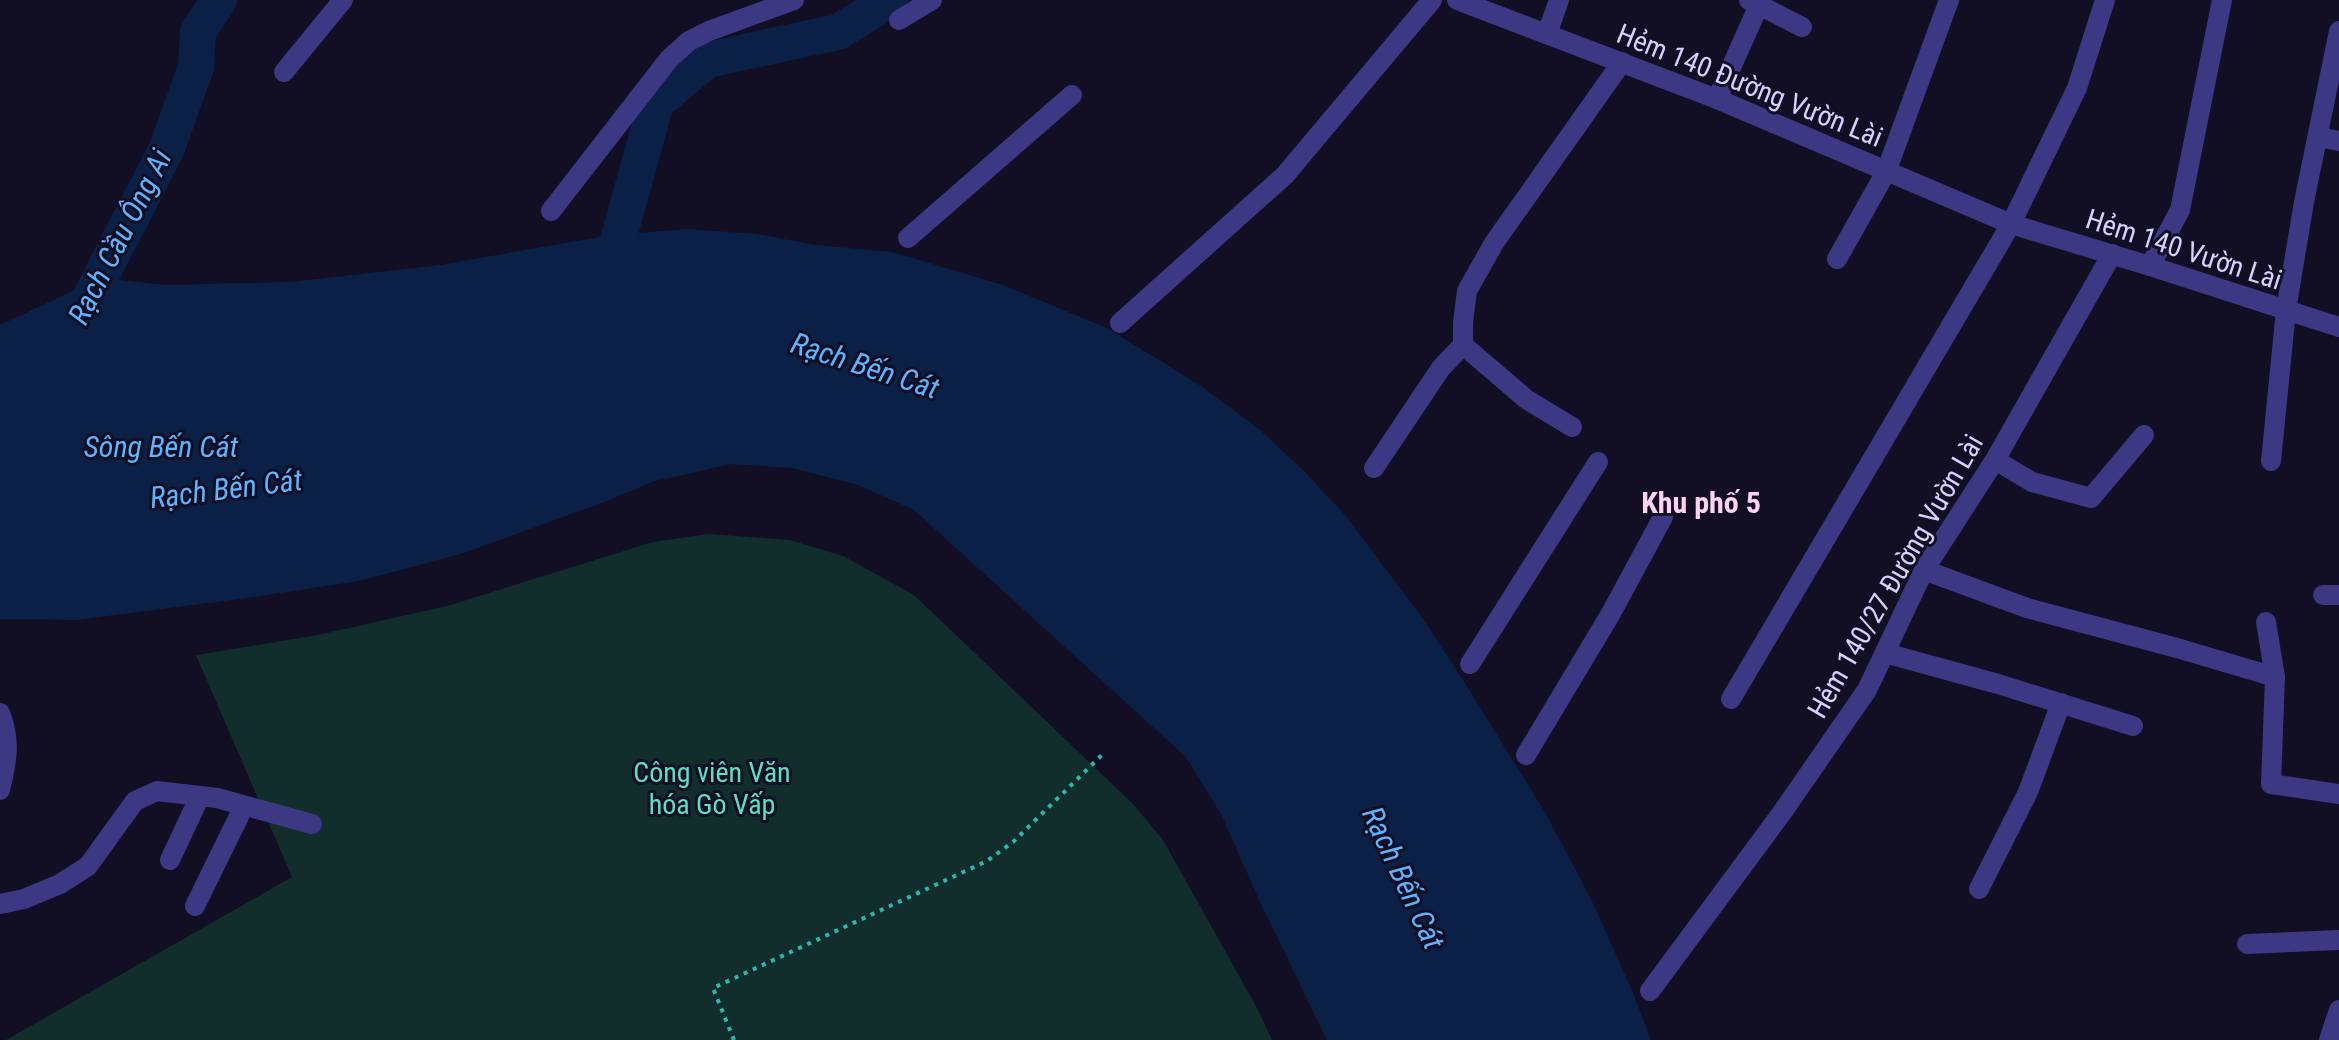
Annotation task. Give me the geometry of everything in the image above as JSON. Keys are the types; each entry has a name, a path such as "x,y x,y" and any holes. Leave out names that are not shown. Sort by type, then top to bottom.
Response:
{"street":[{"path":"284,72 343,0"},
{"path":"551,211 669,59 689,41 794,0"},
{"path":"899,20 932,0"},
{"path":"1120,323 1285,175 1432,0"},
{"name":"Hẻm 140 Đường Vườn Lài","path":"1457,0 1717,99 2011,224"},
{"path":"1547,34 1559,0"},
{"path":"1837,259 1886,172 1949,0"},
{"path":"1731,699 2011,224 2077,88 2105,0"},
{"path":"2150,266 2180,210 2222,0"},
{"path":"1717,99 1754,2 1802,27"},
{"path":"2271,461 2286,310 2339,31"},
{"path":"1374,468 1441,368 1463,345 1467,291 1494,243 1622,62"},
{"path":"908,238 1072,95"},
{"path":"2318,137 2339,141"},
{"name":"Hẻm 140 Vườn Lài","path":"2011,224 2339,327"},
{"name":"Hẻm 140/27 Đường Vườn Lài","path":"1650,991 1867,690 1924,570 1995,460 2112,254"},
{"path":"1463,345 1526,399 1572,427"},
{"path":"1995,460 2032,482 2091,498 2144,435"},
{"path":"1470,664 1598,462"},
{"path":"1526,755 1610,615 1663,517"},
{"path":"1924,570 2027,608 2275,677"},
{"path":"2266,622 2275,677 2271,784 2339,794"},
{"path":"1885,653 2133,726"},
{"path":"1979,889 2028,792 2061,703"},
{"path":"0,713 8,754 0,790"},
{"path":"0,904 24,899 60,884 88,866 135,801 157,791 200,796 312,824"},
{"path":"170,860 200,796"},
{"path":"195,906 244,806"},
{"path":"2247,944 2339,940"},
{"path":"2329,1040 2339,1010"}],"path":[{"path":"734,1040 713,988 987,861 1013,842 1105,752"}],"green space":[{"name":"Công viên Văn hóa Gò Vấp","path":"708,534 790,540 843,556 914,595 1132,803 1163,840 1272,1040 6,1040 292,877 196,655 318,635 447,606 653,542"}],"water":[{"name":"Sông Bến Cát","path":"687,229 756,234 816,245 892,252 1003,285 1107,328 1201,386 1259,429 1345,515 1421,616 1465,683 1546,814 1591,899 1651,1040 1327,1040 1222,816 1186,757 914,510 858,485 792,468 732,464 655,481 464,553 359,581 76,620 0,619 0,325 100,278 165,285 290,282 440,265 611,235"}],"waterway":[{"name":"Rạch Cầu Ông Ai","path":"78,321 167,148 196,67 198,32 219,0"},
{"path":"609,282 656,103 707,60 838,32 890,0"}],"district":[{"name":"Khu phố 5","path":"1701,503"}],"water label":[{"name":"Rạch Bến Cát","path":"865,366"},
{"name":"Rạch Bến Cát","path":"226,489"},
{"name":"Rạch Bến Cát","path":"1403,878"}]}
